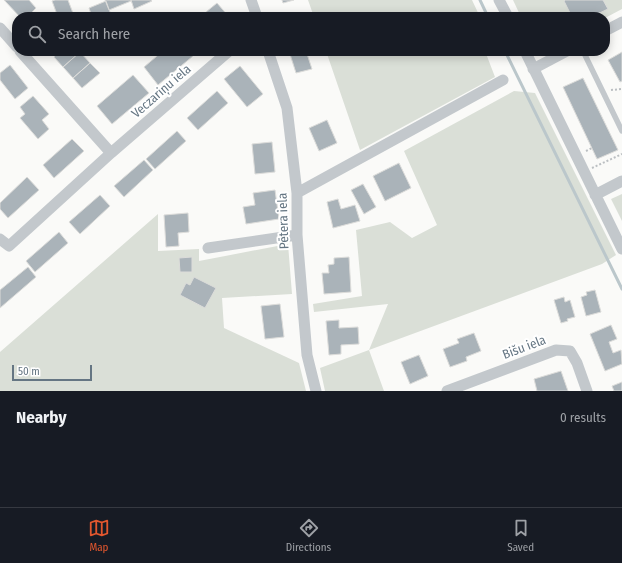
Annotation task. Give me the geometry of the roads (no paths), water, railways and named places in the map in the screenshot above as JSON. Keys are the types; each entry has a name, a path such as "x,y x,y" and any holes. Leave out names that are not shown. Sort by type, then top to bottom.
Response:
{"street":[{"path":"251,0 255,12"},
{"path":"499,0 505,12"},
{"path":"610,28 622,22"},
{"path":"0,28 12,41"},
{"path":"24,56 111,153"},
{"name":"Veczariņu iela","path":"0,239 9,246 111,153 223,56"},
{"name":"Pētera iela","path":"270,56 287,108 297,193 297,235 307,355 316,391"},
{"path":"526,56 622,249"},
{"path":"533,69 558,56"},
{"path":"297,193 503,80"},
{"path":"595,195 622,181"},
{"path":"208,248 297,235"},
{"name":"Bišu iela","path":"447,391 556,350 570,351 577,363 587,391"}],"lane":[{"path":"585,56 622,131"}],"waterway":[{"path":"480,0 486,12"},
{"path":"507,56 622,289"}]}
